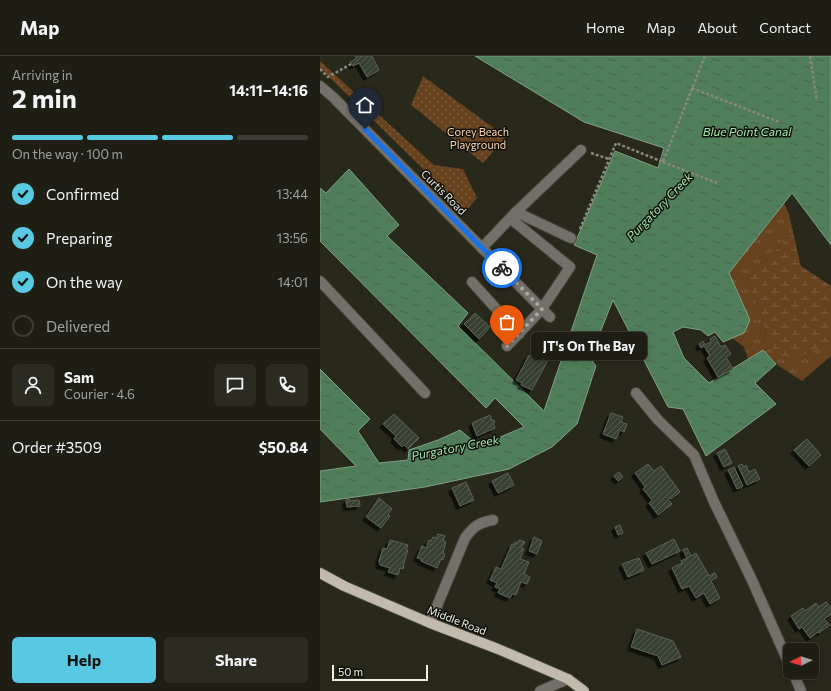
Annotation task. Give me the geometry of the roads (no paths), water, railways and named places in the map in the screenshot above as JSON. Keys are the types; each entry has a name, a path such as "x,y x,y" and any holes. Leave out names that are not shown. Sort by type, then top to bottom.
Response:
{"main road":[{"name":"Middle Road","path":"320,573 344,586 430,623 498,649 568,679 584,691"}],"street":[{"name":"Curtis Road","path":"320,86 338,102 550,317"},
{"path":"482,248 513,215 581,150"},
{"path":"513,215 571,238"},
{"path":"507,346 542,309 570,267 513,215"},
{"path":"320,281 425,393"},
{"path":"472,282 519,334"},
{"path":"636,393 658,420 694,454 714,502 752,578 783,650"},
{"path":"430,623 465,538 471,529 480,523 493,520"},
{"path":"540,691 568,679"},
{"path":"796,679 801,691"}],"water":[{"name":"Blue Point Canal","path":"475,56 831,56 831,245 792,193 729,273 750,320 744,333 723,342 715,332 708,336 701,330 683,327 673,332 684,358 709,383 763,350 776,364 755,383 776,404 706,456 683,409 668,407 613,300 590,358 596,366 577,424 552,447 509,469 425,487 320,502 320,471 356,466 320,429 320,369 370,419 358,431 379,463 408,460 409,450 438,440 460,430 479,446 524,427 495,398 486,408 320,241 320,188 326,193 349,169 399,225 387,236 468,313 458,326 544,411 597,255 574,245 615,151 658,168 664,148 584,122"}],"place":[{"name":"JT's On The Bay","path":"507,346"}],"park label":[{"name":"Corey Beach Playground","path":"478,137"}],"water label":[{"name":"Purgatory Creek","path":"659,206"},
{"name":"Purgatory Creek","path":"455,447"}]}
